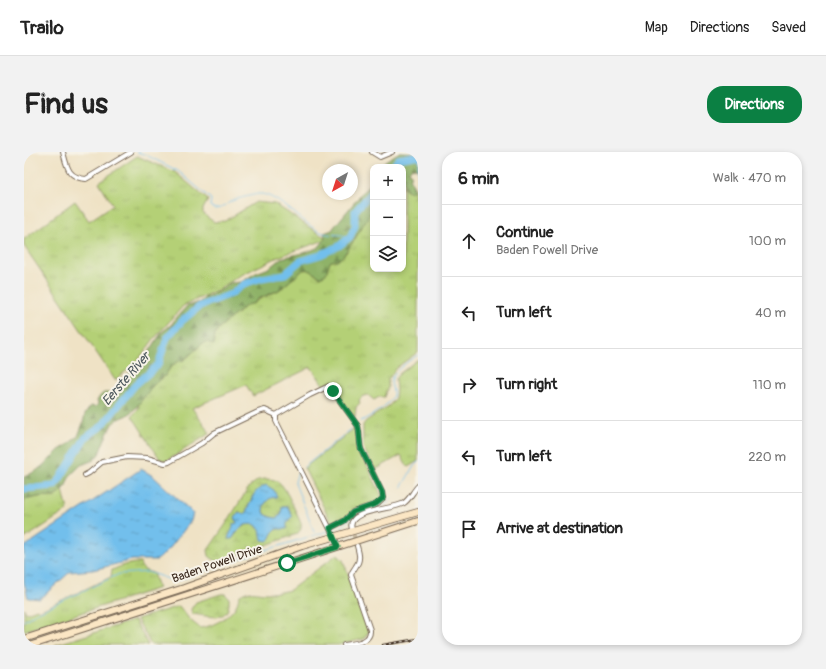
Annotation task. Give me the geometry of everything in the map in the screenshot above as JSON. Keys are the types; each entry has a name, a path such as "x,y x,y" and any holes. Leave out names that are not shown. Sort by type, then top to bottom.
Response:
{"main road":[{"name":"Baden Powell Drive","path":"24,639 184,588 302,546 334,538 418,512"},
{"name":"Baden Powell Drive","path":"32,645 418,521"}],"street":[{"path":"63,152 66,165 70,173 80,179 86,180 131,152"},
{"path":"372,152 380,157 392,152"},
{"path":"276,415 327,386 330,387 358,426 360,432 361,449 382,492 383,498 379,510"},
{"path":"85,474 89,473 102,462 128,457 147,458 165,463 169,462 202,443 214,433 258,412 265,410 276,415"},
{"path":"276,415 276,421 330,528 338,547"},
{"path":"352,529 350,526 352,521 357,516 398,506 404,503 418,486"},
{"path":"330,528 344,521 353,512 381,501"},
{"path":"344,645 364,641 368,639 370,635 370,630 351,575 351,572 358,563 360,556 357,546"}],"green space":[{"path":"400,152 417,153 418,169 412,167 409,171 412,176 409,178 415,189 411,192 406,188 406,164 383,164 385,161"},
{"path":"137,156 175,172 208,200 203,209 203,213 214,222 225,221 256,202 275,204 327,239 278,257 239,276 219,289 183,306 153,340 136,363 115,380 24,246 24,239 75,201 89,221 113,205 99,182"},
{"path":"370,182 370,213 342,257 335,261 331,261 326,274 320,277 314,272 303,270 279,290 258,299 253,304 249,304 243,308 219,328 215,334 214,345 207,342 203,343 184,360 177,362 170,368 164,377 155,383 135,409 128,415 112,424 99,454 94,460 81,465 69,477 63,490 54,497 43,496 24,500 24,477 36,471 59,450 78,436 85,414 91,406 95,407 98,404 97,401 103,393 117,395 120,393 123,377 135,369 143,361 162,332 172,324 187,306 200,302 204,298 230,283 241,282 256,273 269,268 281,258 307,252 319,247 325,239 324,233 332,230 356,200 358,200 360,194"},
{"path":"406,190 407,191 414,190 418,208 418,352 396,368 388,380 388,388 384,397 379,397 374,400 368,395 363,396 359,400 360,403 356,407 355,417 337,396 332,383 324,386 311,367 253,396 246,385 192,408 210,433 167,461 160,459 132,416 138,409 139,402 155,383 164,377 170,368 177,362 184,360 203,343 214,337 219,328 249,304 279,290 303,270 314,272 320,277 327,271 327,267 331,261 346,253 370,214 370,272 406,272"},
{"path":"418,359 418,461 408,467 401,455 375,470 363,447 363,425 366,421 390,405 395,398 395,379"},
{"path":"356,427 358,434 358,447 381,494 381,498 354,509 342,520 332,524 304,468"},
{"path":"272,479 277,481 284,488 301,523 300,530 297,534 222,561 213,559 209,556 208,550 249,487 258,480","holes":["253,495 276,497 265,503 263,508 265,514 276,518 281,515 282,506 287,506 290,510 286,524 272,533 260,530 256,525 244,525 232,539 234,527 237,523 238,512 245,514"]},
{"path":"63,490 68,510 24,539 24,500 43,496 54,497"},
{"path":"336,555 343,560 369,632 364,639 338,645 151,645 137,619 179,606 190,620 200,628 213,625 225,618 235,608 239,596 246,592 270,593 290,590"},
{"path":"140,563 143,569 153,573 159,588 24,631 24,608 26,613 37,609 39,611 111,577 112,570 124,565"},
{"path":"225,594 229,598 229,606 223,615 212,617 192,614 191,609 196,602"},
{"path":"135,620 148,645 55,645"}],"water":[{"path":"141,469 153,476 193,513 191,521 170,548 157,560 132,560 93,570 70,572 40,599 28,598 24,582 24,547"},
{"path":"266,485 274,490 277,497 267,501 263,508 265,514 276,518 281,515 282,506 287,506 293,516 288,521 287,529 276,529 272,533 271,538 267,541 262,540 260,530 256,525 244,525 232,539 228,539 233,528 233,524 237,523 235,517 239,512 245,514 252,497 257,490"}],"waterway":[{"path":"137,152 178,171 211,199 210,206 215,209 225,206 237,199 258,194 264,195 272,197 320,232 350,237"},
{"path":"418,156 418,193"},
{"name":"Eerste River","path":"394,164 398,159 418,156"},
{"name":"Eerste River","path":"24,489 54,486 60,479 85,438 102,426 135,385 158,365 167,338 182,321 200,306 231,294 244,284 262,278 285,274 300,261 320,255 339,246 350,237 355,226 355,211 370,194"},
{"path":"361,421 388,403 393,396 391,381 392,377 402,366 418,355"},
{"path":"304,467 355,426"},
{"path":"401,488 418,462"},
{"path":"298,472 295,482 296,486 314,532"},
{"path":"383,506 392,498"},
{"path":"369,509 379,507"},
{"path":"334,528 344,525 351,517"},
{"path":"24,621 34,614 119,574 148,572 174,581 179,580 256,553 328,531"}],"tunnel":[{"path":"352,529 357,546"}],"railway":[{"path":"383,645 418,639"}],"route":[{"path":"287,563 338,547 330,528 344,521 358,509 363,509 376,504 383,498 382,492 361,449 360,432 358,426 333,391"}]}
